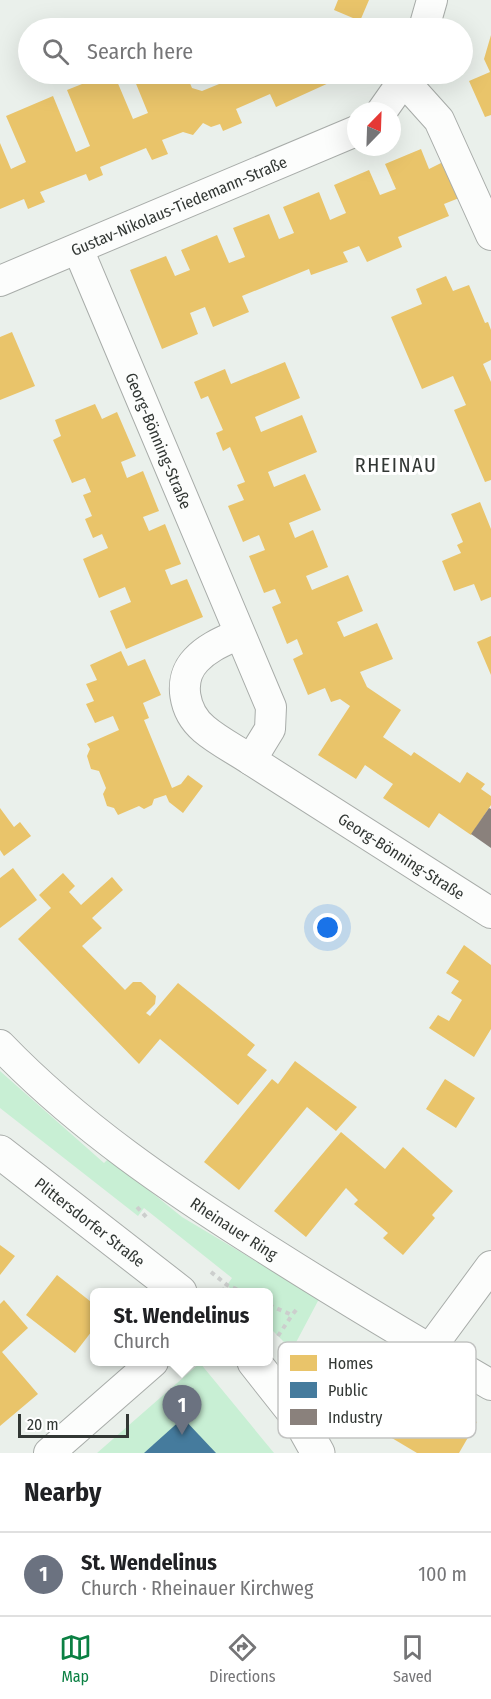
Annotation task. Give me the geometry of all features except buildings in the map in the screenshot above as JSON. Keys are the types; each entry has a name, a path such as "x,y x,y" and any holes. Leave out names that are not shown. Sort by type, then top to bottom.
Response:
{"street":[{"path":"427,18 432,0"},
{"path":"388,102 401,84"},
{"path":"411,84 439,120 491,235"},
{"name":"Gustav-Nikolaus-Tiedemann-Straße","path":"0,281 347,136"},
{"name":"Georg-Bönning-Straße","path":"78,249 271,707 270,729 251,760"},
{"name":"Georg-Bönning-Straße","path":"239,634 212,646 194,661 184,683 187,707 203,729 491,913"},
{"name":"Rheinauer Ring","path":"0,1045 31,1077 128,1157 215,1217 416,1342"},
{"name":"Plittersdorfer Straße","path":"0,1152 174,1288"},
{"path":"435,1342 491,1266"},
{"path":"49,1453 148,1366"},
{"path":"257,1366 278,1392"},
{"name":"Rheinauer Ring","path":"476,1376 491,1384"},
{"path":"310,1438 318,1453"}],"path":[{"path":"278,1336 292,1315"}],"green space":[{"path":"0,1071 104,1163 109,1158 182,1217 319,1299 296,1342 284,1342 273,1331 273,1288 230,1288 227,1285 232,1278 144,1208 138,1216 0,1108"},
{"path":"197,1366 202,1366 274,1453 97,1453"}],"place":[{"name":"St. Wendelinus","path":"182,1435"}],"district":[{"name":"RHEINAU","path":"396,465"}]}
